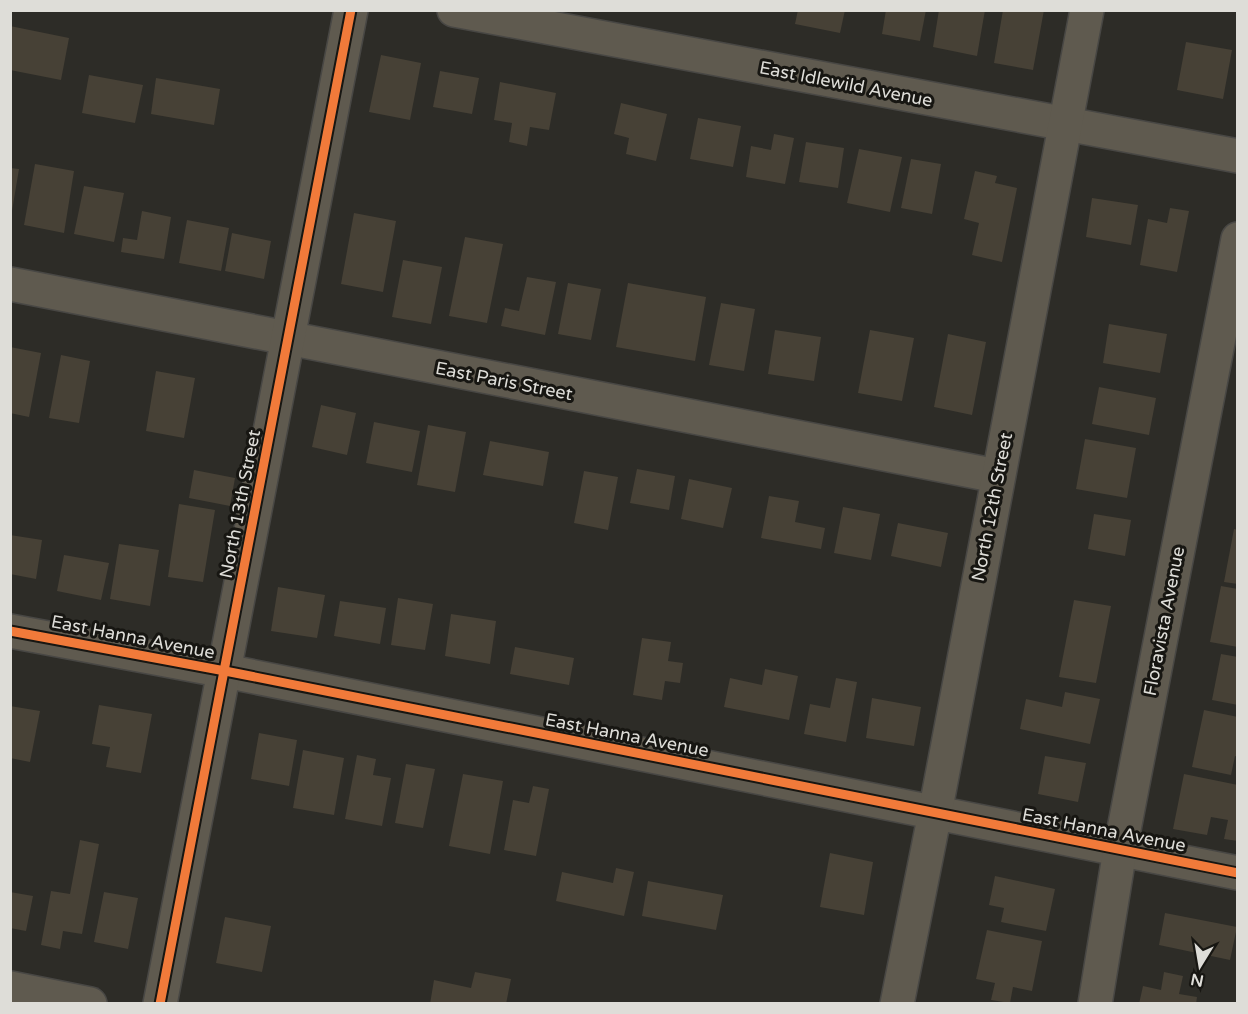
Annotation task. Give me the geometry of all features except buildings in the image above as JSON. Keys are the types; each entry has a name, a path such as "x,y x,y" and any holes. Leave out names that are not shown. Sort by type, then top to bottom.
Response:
{"street":[{"name":"North 13th Street","path":"160,1004 351,10"},
{"name":"East Idlewild Avenue","path":"454,10 1238,156"},
{"name":"North 12th Street","path":"897,1004 1087,10"},
{"name":"Floravista Avenue","path":"1095,1004 1120,850 1238,239"},
{"name":"East Paris Street","path":"10,284 997,476"},
{"name":"East Hanna Avenue","path":"10,631 225,671 1238,873"},
{"path":"10,988 90,1004"}],"cycle path":[{"path":"160,1004 351,10"},
{"path":"10,631 225,671 1238,873"}]}
